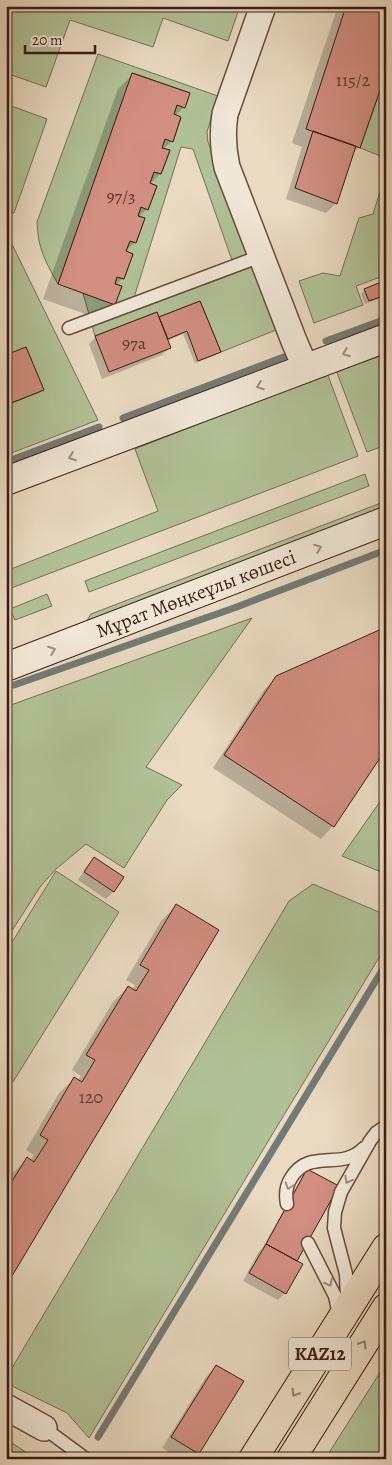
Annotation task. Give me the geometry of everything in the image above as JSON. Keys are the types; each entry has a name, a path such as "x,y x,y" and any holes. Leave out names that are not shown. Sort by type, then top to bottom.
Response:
{"main road":[{"path":"6,481 386,338"},
{"name":"Мұрат Мөңкеұлы көшесі","path":"6,667 386,521"},
{"name":"KAZ12","path":"254,1459 386,1248"},
{"name":"KAZ12","path":"292,1459 386,1308"}],"street":[{"path":"263,6 225,114 222,132 223,150 227,167 291,335 306,369"},
{"path":"6,1407 44,1428"}],"lane":[{"path":"69,328 262,256"},
{"path":"288,1204 286,1197 288,1182 299,1167 313,1161 344,1159 359,1154 376,1133 386,1126"},
{"path":"339,1323 345,1309 348,1290 346,1274 334,1228 335,1212 342,1192 370,1141"},
{"path":"308,1243 335,1296 339,1311 339,1323"},
{"path":"44,1428 86,1459"}],"green space":[{"path":"6,6 240,6 228,41 163,18 153,47 70,20 46,87 6,73"},
{"path":"98,54 218,96 207,132 208,142 276,330 221,352 200,301 159,317 157,312 95,336 83,293 115,304 122,286 115,284 117,277 124,279 133,254 126,251 130,241 136,243 145,218 138,216 141,207 148,210 157,186 150,183 154,172 161,174 170,151 162,148 165,139 173,141 181,118 174,114 177,105 190,93 133,73 58,284 43,254 37,222","holes":["181,147 193,149 234,266 132,304"]},
{"path":"386,73 386,158 360,148"},
{"path":"6,104 47,119 14,213 6,211"},
{"path":"386,173 386,275 356,286 363,305 314,323 299,281 323,273 340,276 359,218 373,214"},
{"path":"7,234 98,420 6,455 6,405 44,390 26,347 6,355"},
{"path":"386,351 386,445 367,452 336,370"},
{"path":"327,373 358,456 6,590 6,571 158,511 135,449"},
{"path":"365,474 369,486 89,592 85,581"},
{"path":"386,501 386,510 85,624 91,614"},
{"path":"47,594 52,606 15,620 10,609"},
{"path":"252,618 146,767 182,785 167,800 124,868 86,844 56,869 40,887 6,940 6,710 8,706"},
{"path":"386,793 386,874 342,856"},
{"path":"56,871 119,912 6,1093 6,952"},
{"path":"313,884 386,915 386,946 89,1438 67,1413 6,1383 6,1378 289,901"},
{"path":"386,1363 386,1459 325,1459"},
{"path":"6,1439 36,1459 6,1459"}],"building":[{"path":"346,6 386,6 386,73 360,148 306,129"},
{"path":"132,73 190,93 185,108 177,105 174,114 181,117 173,142 165,139 162,148 170,150 161,174 154,172 150,183 157,186 148,210 141,207 138,216 145,218 136,243 130,241 126,251 133,254 124,279 117,277 115,284 122,286 115,305 58,284"},
{"path":"313,131 356,146 337,204 295,188"},
{"path":"386,280 386,295 369,301 364,289"},
{"path":"200,301 221,352 198,361 187,331 168,339 159,317"},
{"path":"157,312 171,348 109,372 95,336"},
{"path":"26,347 44,390 6,405 6,355"},
{"path":"386,627 386,749 334,827 224,755 276,676"},
{"path":"94,857 124,877 114,892 84,872"},
{"path":"176,904 219,930 6,1286 6,1191 27,1157 34,1162 48,1140 40,1135 74,1077 82,1082 95,1060 86,1055 128,986 136,991 149,970 140,965"},
{"path":"307,1169 339,1186 297,1261 266,1244"},
{"path":"266,1244 303,1264 286,1294 249,1273"},
{"path":"216,1365 244,1381 199,1454 171,1437"}],"waterway":[{"path":"326,341 386,319"},
{"path":"123,418 289,355"},
{"path":"6,462 99,427"},
{"path":"14,685 234,608 386,550"},
{"path":"98,1437 386,964"}]}
